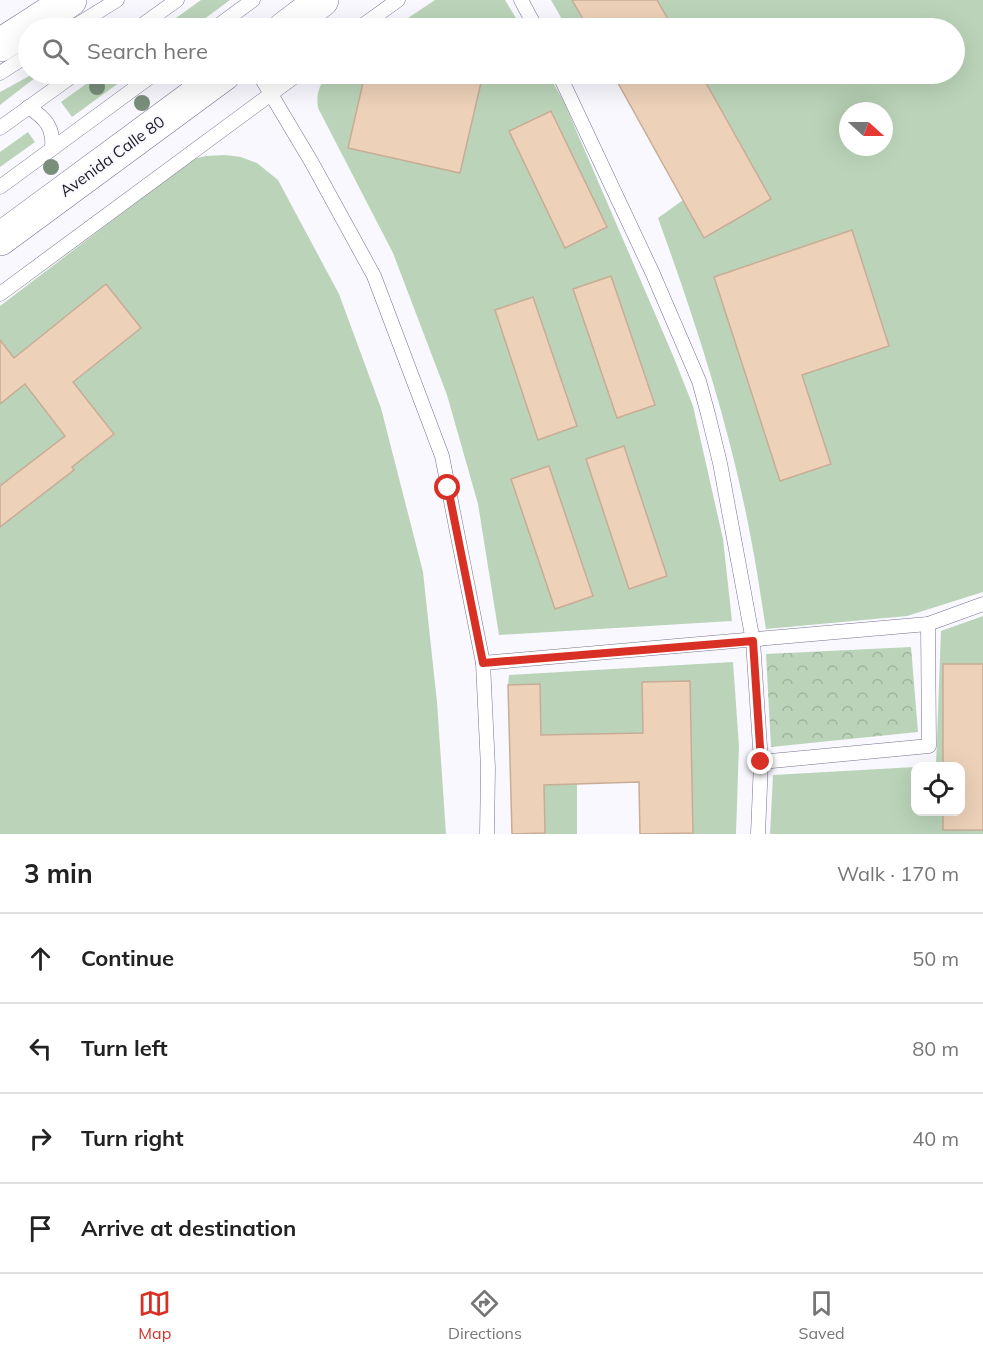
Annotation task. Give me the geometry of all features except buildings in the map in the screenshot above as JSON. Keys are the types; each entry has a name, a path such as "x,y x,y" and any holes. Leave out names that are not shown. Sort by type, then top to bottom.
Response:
{"highway":[{"path":"42,18 70,0"},
{"path":"298,18 322,0"},
{"path":"0,45 18,33"},
{"name":"Avenida Calle 80","path":"0,239 210,84"}],"lane":[{"path":"88,18 117,0"},
{"path":"152,18 177,0"},
{"path":"229,18 253,0"},
{"path":"374,18 398,0"},
{"path":"521,0 531,18"},
{"path":"0,73 18,62"},
{"path":"0,128 61,84"},
{"path":"0,187 140,84"},
{"path":"265,84 374,276 442,456 483,663 488,768 487,834"},
{"path":"0,294 284,84"},
{"path":"565,84 645,257 699,381 720,463 753,641 761,762 758,834"},
{"path":"28,107 40,114 49,124 52,149"},
{"path":"483,663 928,624 983,604"},
{"path":"761,762 929,746 928,624"}],"green space":[{"path":"201,0 230,0 206,18 176,18"},
{"path":"435,0 505,0 516,18 408,18"},
{"path":"551,0 572,0 581,18 561,18"},
{"path":"657,0 983,0 983,592 907,616 766,629 743,498 723,417 686,297 658,218 683,200 704,237 771,199 707,84 965,84 965,18 667,18"},
{"path":"18,82 27,84 0,105 0,92"},
{"path":"86,84 117,84 72,117 61,102"},
{"path":"322,84 554,84 564,102 693,406 723,539 732,621 499,635 478,504 447,395 393,253 318,108 319,90"},
{"path":"28,132 35,142 0,167 0,152"},
{"path":"225,155 241,157 257,163 278,180 339,294 381,408 423,572 437,702 446,834 0,834 0,306 193,159"},
{"path":"983,616 983,834 770,834 773,775 911,767 911,816 965,816 965,762 936,762 941,631"},
{"path":"911,647 918,732 771,747 766,654"},
{"path":"733,662 739,746 736,834 654,834 693,833 690,681 642,682 643,733 541,735 540,684 508,685 509,675"},
{"path":"577,784 577,834 514,834 545,833 544,785"}],"route":[{"path":"448,488 483,663 753,641 761,762"}]}
